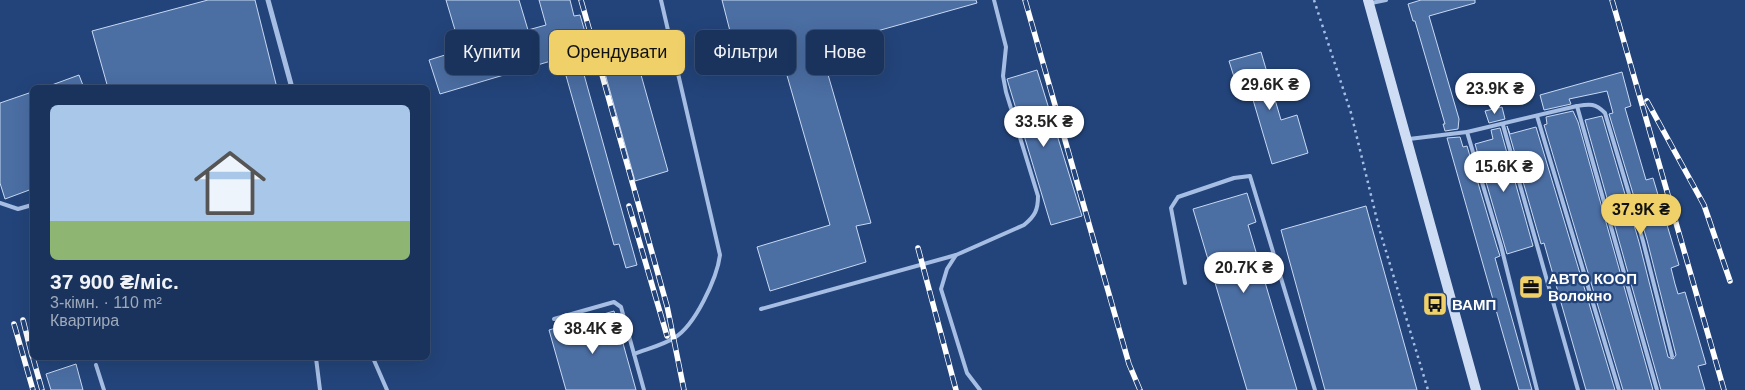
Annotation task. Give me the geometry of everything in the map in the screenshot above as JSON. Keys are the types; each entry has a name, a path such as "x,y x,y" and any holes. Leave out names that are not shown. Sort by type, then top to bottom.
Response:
{"main road":[{"path":"1369,2 1476,390"}],"street":[{"path":"268,0 291,85"}],"lane":[{"path":"634,354 675,338 692,320 718,270 720,255 661,0"},
{"path":"761,309 956,255 1024,225 1033,218 1038,210 1038,196 1006,92 1003,76 1006,47 994,0"},
{"path":"1369,2 1386,0"},
{"path":"1406,139 1467,132 1577,106 1593,104 1604,113 1643,241 1672,356"},
{"path":"1577,106 1657,390"},
{"path":"1537,116 1619,390"},
{"path":"1503,125 1534,229 1578,390"},
{"path":"1467,132 1501,246 1537,390"},
{"path":"1185,283 1171,208 1178,196 1234,178 1250,176 1315,390"},
{"path":"0,203 18,209 30,206"},
{"path":"956,255 947,269 941,289 967,373 980,390"},
{"path":"554,319 614,302 622,307 644,390"},
{"path":"316,360 320,390"},
{"path":"375,360 387,390"},
{"path":"96,364 104,390"}],"path":[{"path":"1314,0 1350,113 1379,228 1408,316 1428,390"}],"building":[{"path":"208,0 255,0 276,85 107,85 92,31"},
{"path":"446,0 519,0 528,30 455,30"},
{"path":"539,0 570,0 574,16 580,15 584,30 549,30 549,62 539,65 539,30 528,30 546,25"},
{"path":"722,0 976,0 977,3 881,30 806,30 806,75 828,75 871,223 856,226 866,262 770,291 757,247 830,225 787,75 796,75 796,30 730,30"},
{"path":"1421,0 1475,0 1475,3 1429,16 1459,119 1458,129 1445,131 1443,124 1445,124 1415,21 1413,21 1408,4"},
{"path":"1261,52 1281,120 1297,115 1308,153 1272,164 1246,76 1235,80 1229,61"},
{"path":"445,55 445,75 504,75 440,94 429,60"},
{"path":"1037,70 1082,216 1051,225 1007,79"},
{"path":"1622,72 1631,106 1625,108 1646,180 1653,178 1679,265 1671,268 1675,284 1678,294 1685,292 1706,364 1698,366 1705,390 1661,390 1585,120 1602,116 1639,242 1668,357 1673,359 1676,355 1647,240 1609,114 1613,113 1607,91 1569,99 1571,104 1544,110 1540,95"},
{"path":"79,75 83,85 52,85"},
{"path":"566,75 584,75 637,265 626,268 619,244 614,245"},
{"path":"605,75 641,75 668,171 635,181"},
{"path":"30,93 30,190 5,199 0,183 0,103"},
{"path":"1502,107 1505,119 1489,123 1485,111"},
{"path":"1573,111 1578,122 1653,390 1623,390 1544,125 1547,124 1546,117"},
{"path":"1507,126 1510,134 1536,127 1615,390 1586,390 1544,243 1541,244"},
{"path":"1500,128 1533,246 1507,254 1475,144 1493,139 1491,130"},
{"path":"1460,137 1463,147 1467,146 1500,256 1495,258 1532,390 1519,390 1447,138"},
{"path":"1247,193 1256,222 1248,225 1297,390 1247,390 1193,209"},
{"path":"1366,206 1417,390 1325,390 1281,230"},
{"path":"614,311 636,390 566,390 549,330"},
{"path":"76,364 83,390 51,390 46,374"}],"railway":[{"path":"581,0 667,306 684,390"},
{"path":"1025,0 1129,364 1140,390"},
{"path":"1612,0 1724,390"},
{"path":"1647,101 1704,205 1730,281"},
{"path":"629,206 667,336"},
{"path":"918,248 956,390"},
{"path":"23,320 30,348"},
{"path":"14,324 33,390"},
{"path":"34,360 42,390"}],"place":[{"name":"АВТО КООП Волокно","path":"1531,287"},
{"name":"ВАМП","path":"1435,304"}]}
